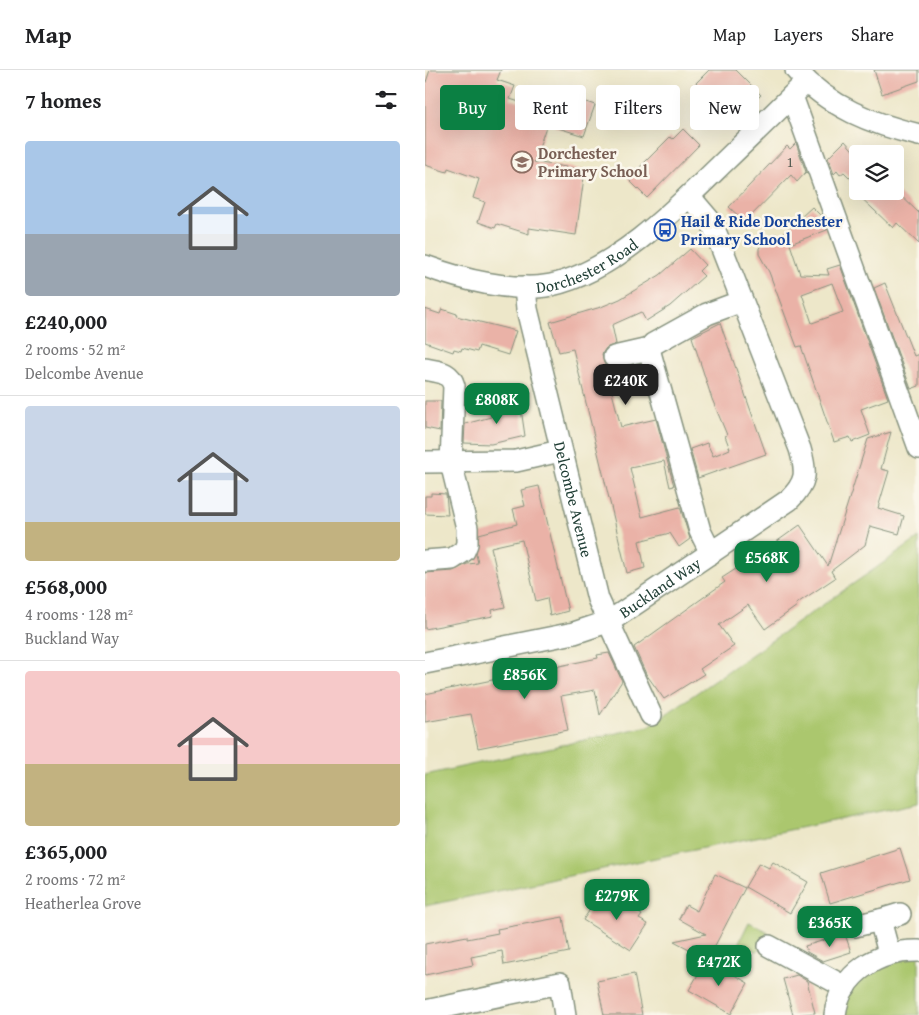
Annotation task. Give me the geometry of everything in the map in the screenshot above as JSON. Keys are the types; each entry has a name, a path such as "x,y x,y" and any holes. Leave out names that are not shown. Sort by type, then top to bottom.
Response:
{"street":[{"path":"798,82 829,101 859,115 890,128 919,135"},
{"path":"798,82 919,448"},
{"name":"Dorchester Road","path":"425,266 464,279 525,287 550,286 591,269 642,238 689,196 798,82"},
{"name":"Buckland Way","path":"425,663 574,633 610,621 789,500 800,489 806,470 743,301 712,223 689,196"},
{"name":"Delcombe Avenue","path":"525,287 527,309 598,599 610,621 651,716"},
{"path":"614,357 649,349 653,344 707,314 743,301"},
{"path":"649,349 700,531 711,553"},
{"path":"425,369 447,374 452,378 454,386 451,464 467,528 467,544 464,551 453,559 425,561"},
{"path":"425,462 451,464 516,461 561,451"},
{"path":"855,926 890,917 889,953"},
{"path":"769,946 845,987"},
{"path":"835,1015 845,987 862,967 889,953 919,951"},
{"path":"425,1011 560,983 565,1015"}],"green space":[{"path":"919,538 919,803 425,906 425,775 649,726"},
{"path":"749,922 768,932 757,952 739,942"},
{"path":"919,951 919,1015 835,1015 862,967"}],"building":[{"path":"430,70 501,70 497,80 515,86 510,99 515,101 515,130 545,130 534,162 585,170 576,235 529,228 529,234 497,224 495,228 478,222 485,202 473,198 479,179 448,168 447,172 425,165 425,85"},
{"path":"709,70 736,70 751,85 694,85"},
{"path":"874,70 919,70 919,81 882,94"},
{"path":"586,102 595,105 584,136 565,130 586,130"},
{"path":"683,129 699,145 647,198 628,179 670,137 673,139"},
{"path":"845,141 849,146 849,177 844,172 840,175 837,171 834,174 828,158"},
{"path":"796,143 806,172 797,182 791,175 745,222 729,207 787,146 790,149"},
{"path":"904,199 919,213 919,244 897,223 893,228 863,200"},
{"path":"812,207 823,218 827,230 790,244 800,274 829,275 827,269 840,265 888,399 861,409 870,435 852,442 850,437 834,442 801,346 797,347 769,272 759,254 759,248 775,233 779,237","holes":["832,283 843,312 812,323 802,294"]},
{"path":"690,249 705,265 699,271 704,276 670,306 646,321 641,312 612,325 616,344 606,348 602,354 621,427 656,419 674,486 670,487 664,461 630,468 642,517 680,507 690,539 679,547 670,533 639,541 645,568 627,573 573,349 559,352 550,322 601,307 620,299 660,275"},
{"path":"885,283 914,356 919,354 919,386 911,389 874,288"},
{"path":"425,309 440,314 442,309 457,314 456,316 516,331 508,355 479,346 477,352 462,348 461,351 454,349 453,352 425,342"},
{"path":"720,323 766,454 698,478 690,449 707,443 713,456 730,449 725,436 727,435 712,399 692,337"},
{"path":"425,401 441,401 440,431 425,428"},
{"path":"487,402 520,402 525,436 491,444 464,443 465,424 491,417"},
{"path":"891,432 881,469 889,471 878,508 904,516 899,534 870,526 865,545 831,571 835,578 796,604 797,606 765,629 748,605 719,625 734,646 700,669 704,674 664,699 646,674 634,647 725,582 722,578 737,570 800,525 828,566 868,439"},
{"path":"539,486 568,611 550,616 547,598 536,601 522,540 491,547 505,607 492,610 493,616 425,629 425,573 453,571 467,564 478,563 476,554 479,534 517,524 513,509 525,506 521,490"},
{"path":"431,493 446,494 448,515 425,514 425,496 431,496"},
{"path":"609,653 622,681 600,715 595,690 561,696 568,730 478,748 471,714 425,722 425,694 598,658 597,655"},
{"path":"900,848 910,879 830,903 821,873"},
{"path":"773,862 808,882 790,913 745,887 759,863 769,868"},
{"path":"715,874 745,888 708,959 674,941 706,934 679,919 686,905 697,911"},
{"path":"612,895 642,915 639,919 648,924 631,950 583,920 599,896 608,902"},
{"path":"563,917 569,952 504,965 502,951 471,957 473,965 425,975 425,944 467,936 467,939 498,933 497,929"},
{"path":"845,934 851,952 823,961 807,952 805,946"},
{"path":"707,959 748,983 731,1014 689,990"},
{"path":"634,974 642,1015 604,1015 597,981"},
{"path":"797,975 807,981 815,1013 793,1015 783,979"}],"place":[{"name":"Dorchester Primary School","path":"522,162"},
{"name":"Hail & Ride Dorchester Primary School","path":"665,230"}]}
